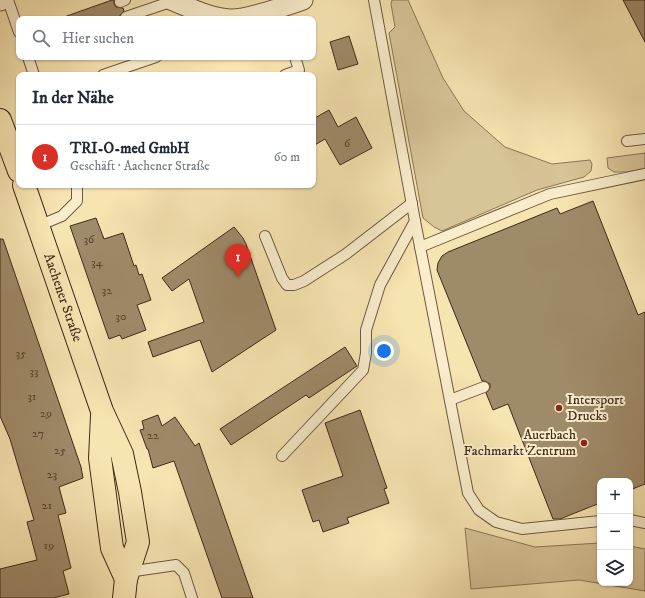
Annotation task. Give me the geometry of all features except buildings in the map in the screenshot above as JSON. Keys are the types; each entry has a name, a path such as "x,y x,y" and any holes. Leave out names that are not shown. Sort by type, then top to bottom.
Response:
{"main road":[{"path":"0,120 16,156"},
{"name":"Aachener Straße","path":"25,188 102,411 100,458 112,548 126,583"}],"street":[{"path":"172,0 202,16"},
{"path":"252,16 280,14 303,0"}],"lane":[{"path":"8,0 16,23"},
{"path":"129,16 172,0"},
{"path":"374,0 468,493 479,510 496,522 522,529 597,522"},
{"path":"29,60 33,72"},
{"path":"111,72 147,60"},
{"path":"293,72 299,70 296,60"},
{"path":"627,141 645,139"},
{"path":"420,247 550,194 645,174"},
{"path":"38,226 62,216 78,201 77,188"},
{"path":"265,236 282,278 287,285 294,285 304,281 346,254 412,203"},
{"path":"282,456 363,370 366,353 366,330 380,285 415,221"},
{"path":"450,400 484,387"},
{"path":"633,521 645,523"},
{"path":"126,583 176,565 184,573 192,598"}],"shaded area":[{"path":"392,0 408,0 443,78 464,111 505,147 552,164 590,160 592,164 591,171 584,177 537,190 442,231 434,227 423,218 389,33 395,27 391,4"},
{"path":"645,153 645,168 627,172 614,172 608,168 607,158"},
{"path":"465,528 535,547 597,543 597,583 579,580 471,589"},
{"path":"633,547 645,549 645,591 615,586 633,586"}],"place":[{"name":"TRI-O-med GmbH","path":"238,277"},
{"name":"Intersport Drucks","path":"559,408"},
{"name":"Auerbach Fachmarkt Zentrum","path":"584,443"}]}
